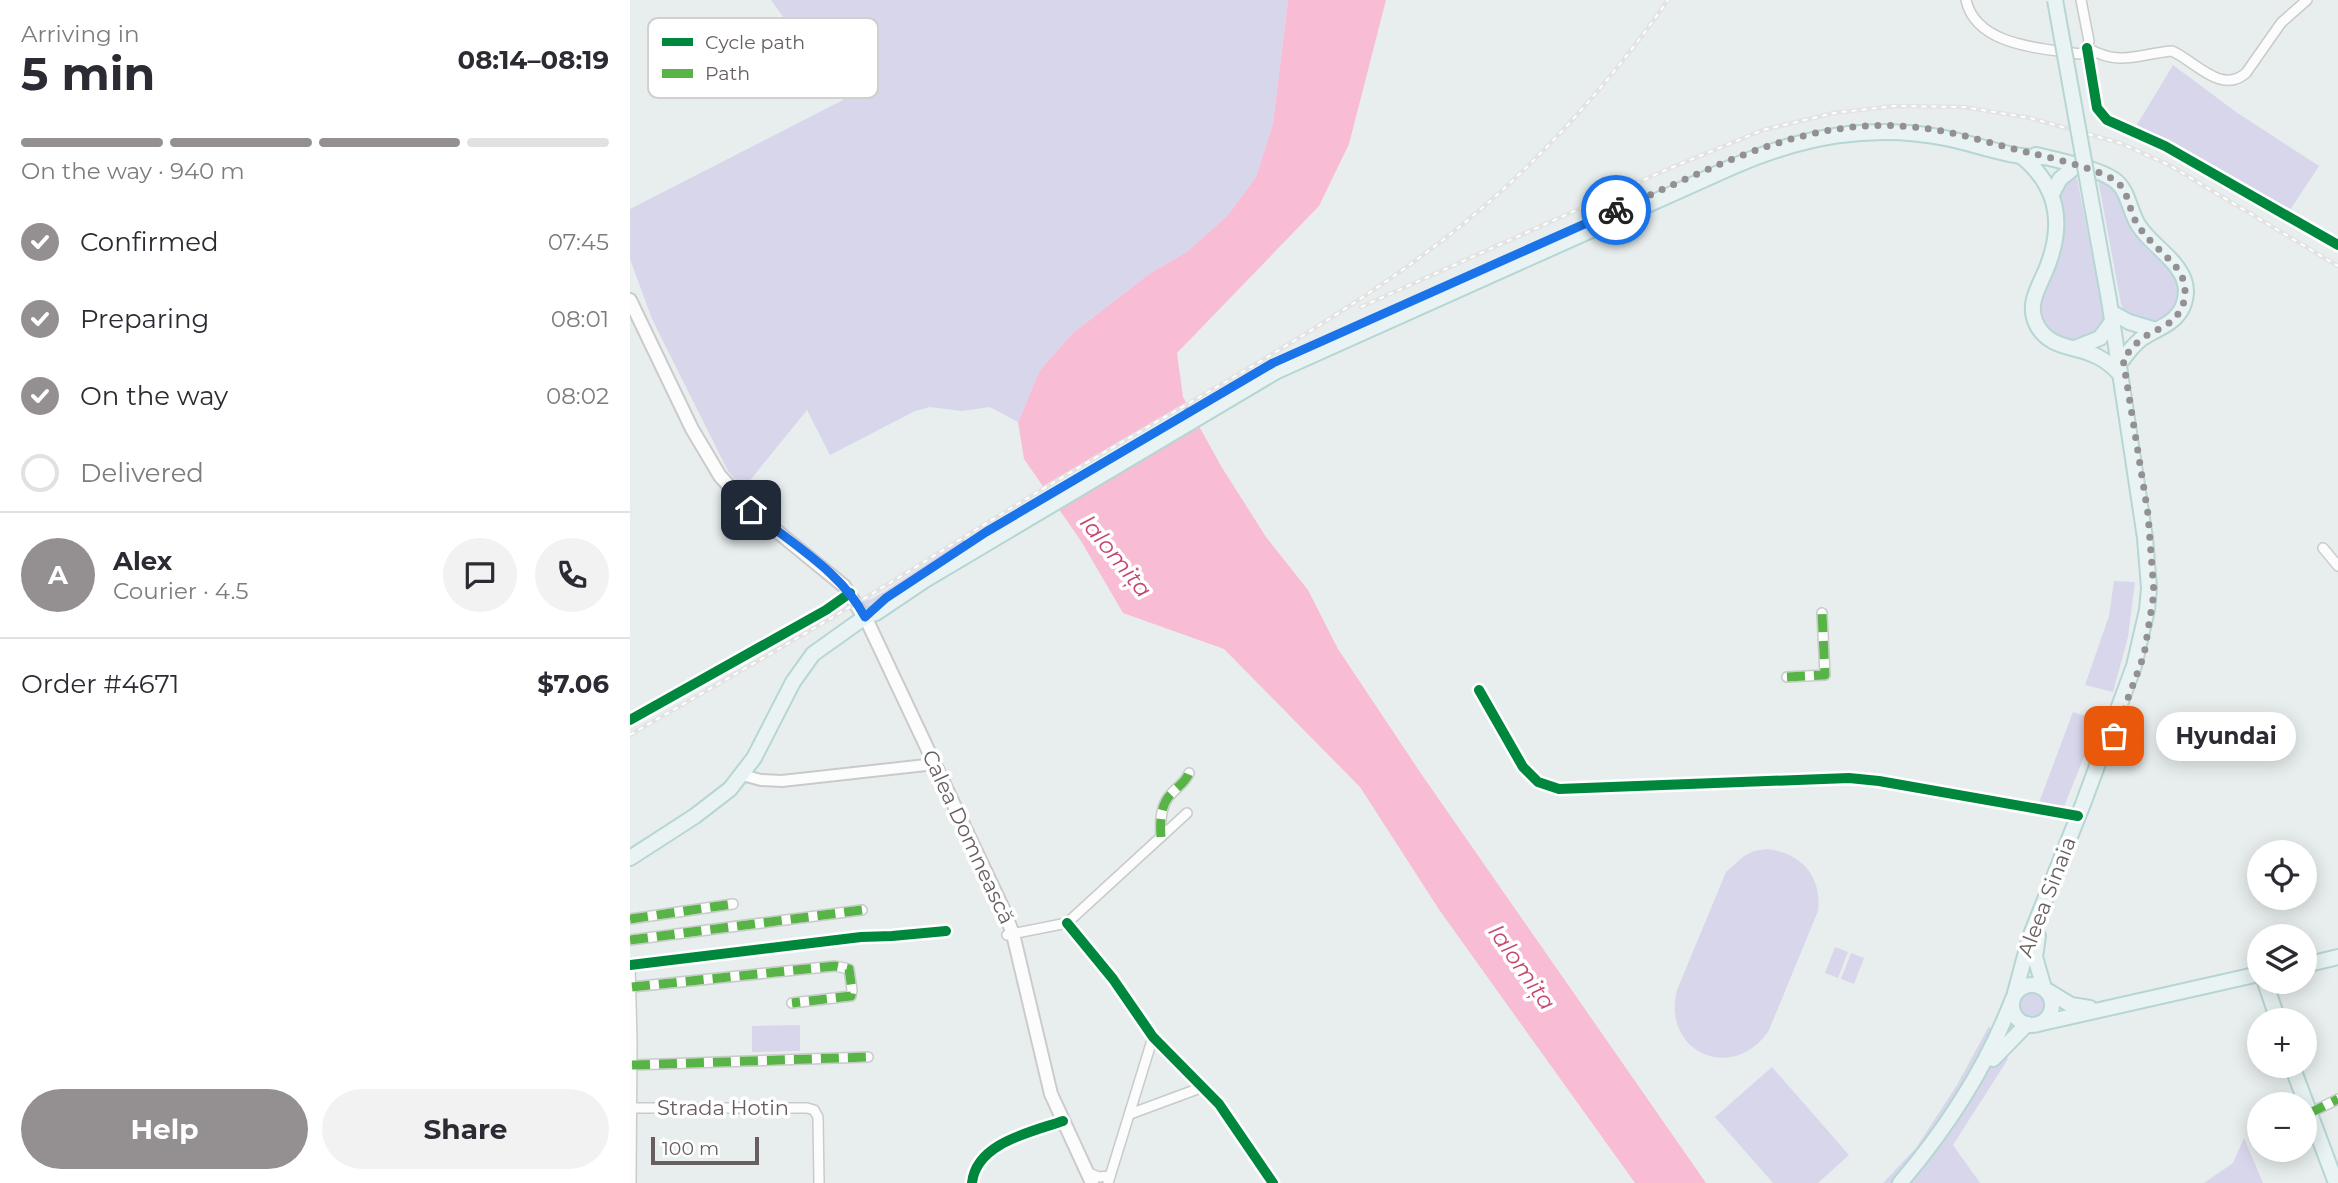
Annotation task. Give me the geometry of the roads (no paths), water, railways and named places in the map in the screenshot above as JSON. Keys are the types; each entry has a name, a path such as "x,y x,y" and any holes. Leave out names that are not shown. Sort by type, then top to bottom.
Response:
{"main road":[{"name":"Aleea Sinaia","path":"2035,1023 2051,1014 2053,1008 2051,996 2038,974 2035,949 2144,655 2152,618 2154,583 2151,535 2055,0"},
{"path":"630,859 716,801 743,775 802,667 819,649 865,617 886,598 1236,389 1273,363 1751,151 1826,129 1860,126 1912,127 1955,134 2048,158 2118,182 2143,233 2173,263 2184,280 2186,298 2173,320 2141,339 2121,367 2045,337 2034,319 2032,309 2036,288 2049,262 2055,240 2048,158"},
{"path":"1236,389 1588,230 1786,146 1828,135 1889,131 1931,135 2021,156 2048,158"},
{"path":"2021,156 2036,168 2050,187"},
{"path":"2050,187 2076,166"},
{"path":"630,300 692,429 720,476 751,510 835,577 850,593 865,617"},
{"path":"2075,348 2100,338 2110,312 2129,322 2156,330"},
{"name":"Aleea Sinaia","path":"2014,997 2022,961 2033,930 2134,666 2148,604 2145,538 2121,367"},
{"name":"Calea Domnească","path":"865,617 872,643 992,882 1010,935 1049,1087 1061,1122 1089,1180"},
{"name":"Calea Domnească","path":"865,617 932,764"},
{"path":"2317,962 2338,957"},
{"path":"1972,1084 2003,1048 2035,1023 2247,977"},
{"name":"Aleea Sinaia","path":"2014,997 2025,985 2038,985 2046,990"},
{"path":"2046,990 2071,1005 2102,1008"},
{"path":"2014,997 2012,1007 2017,1018 2035,1023"},
{"path":"1900,1183 1934,1141 1972,1084 1996,1042 2014,997"},
{"path":"2317,1136 2336,1183"}],"street":[{"path":"1966,0 1972,17 1979,26 2000,37 2079,54 2087,48"},
{"path":"2081,0 2097,108 2101,115 2165,146 2338,245"},
{"path":"2087,48 2109,58 2124,60 2172,51 2218,80 2230,82 2246,73 2281,23 2306,0"},
{"path":"2323,548 2338,566"},
{"path":"630,720 826,610 850,593"},
{"path":"1787,677 1825,675 1822,613"},
{"path":"1479,690 1523,767 1538,782 1559,789 1849,778 1892,783 2078,816"},
{"path":"743,775 761,780 782,781 932,764"},
{"path":"1161,837 1162,813 1167,799 1187,778 1189,772"},
{"path":"1010,935 1067,923 1187,813"},
{"path":"630,919 733,904"},
{"path":"630,940 862,910"},
{"path":"1067,923 1113,979 1153,1037 1219,1104 1273,1183"},
{"path":"631,1183 630,964 861,937 946,931"},
{"path":"632,987 835,966 849,969 851,996 792,1003"},
{"path":"1089,1180 1100,1177 1109,1180 1153,1037"},
{"path":"632,1070 868,1056"},
{"path":"1130,1114 1203,1087"},
{"path":"2317,1110 2338,1099"},
{"name":"Strada Hotin","path":"632,1108 807,1108 814,1111 818,1117 819,1183"},
{"path":"972,1183 976,1165 993,1149 1061,1122"}],"water":[{"name":"Ialomița","path":"1288,0 1386,0 1349,144 1319,206 1177,353 1183,397 1221,466 1266,537 1308,590 1338,649 1422,775 1706,1183 1635,1183 1440,911 1360,787 1224,649 1123,613 1081,541 1024,459 1018,422 1040,370 1073,333 1149,274 1188,251 1228,215 1256,177 1273,124"}],"railway":[{"path":"630,735 835,616 1051,484 1306,334 1396,275 1472,217 1534,160 1618,67 1668,0"},
{"path":"1361,307 1668,169 1763,130 1834,113 1894,106 1964,107 2030,118 2120,143 2169,165 2338,266"}],"place":[{"name":"Hyundai","path":"2114,736"}]}
